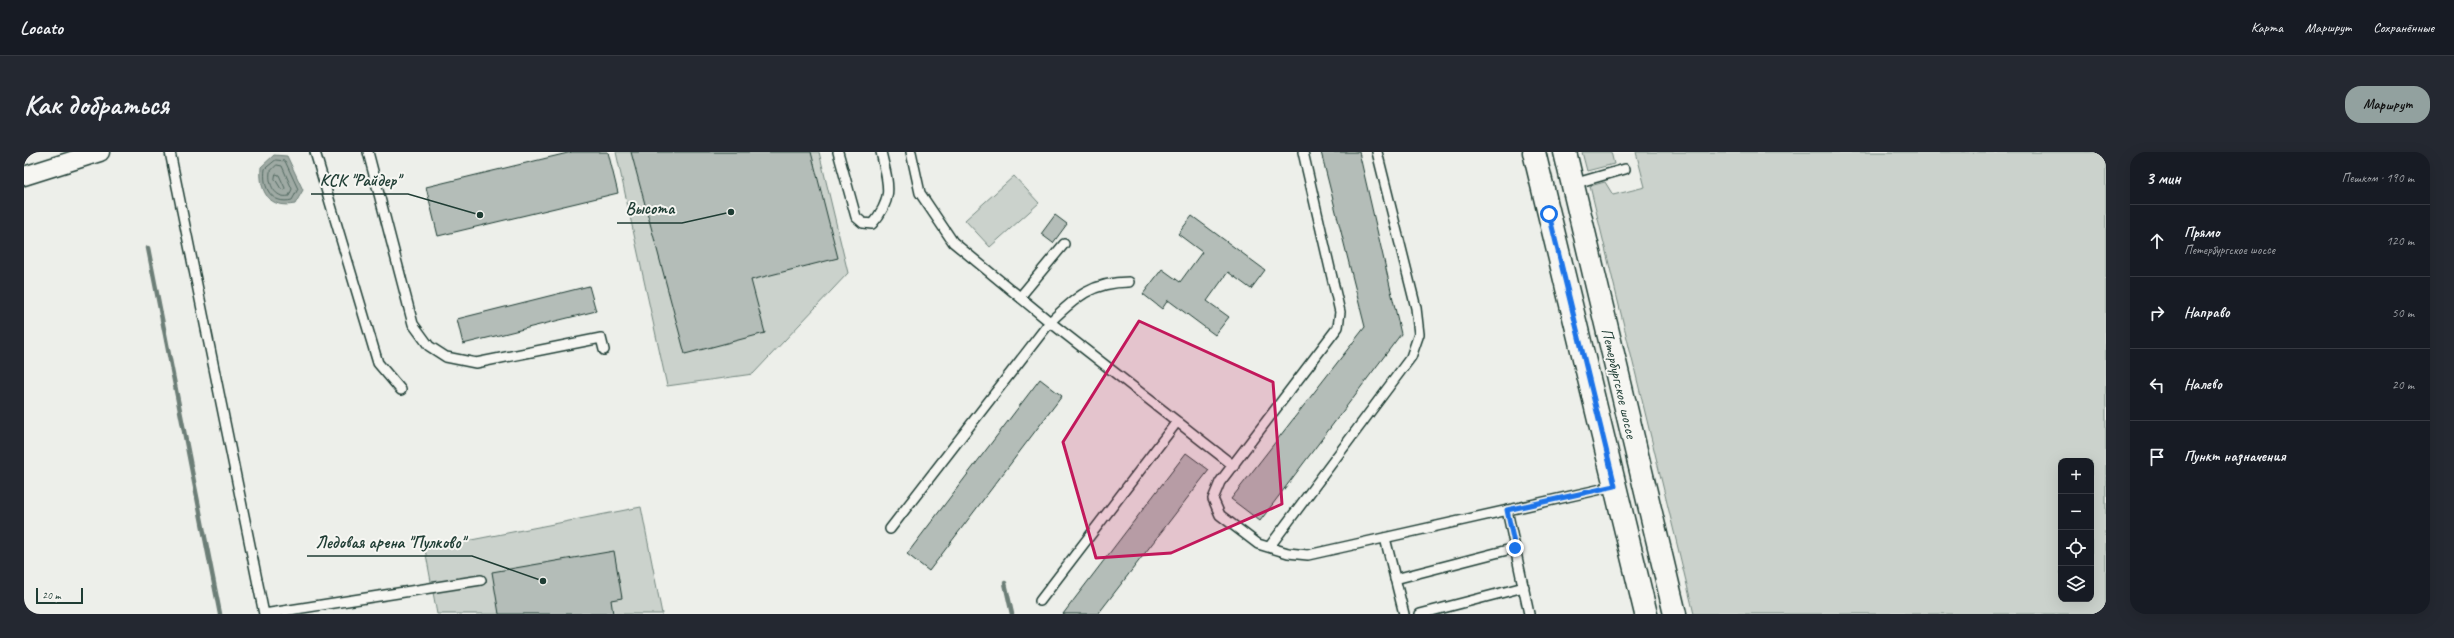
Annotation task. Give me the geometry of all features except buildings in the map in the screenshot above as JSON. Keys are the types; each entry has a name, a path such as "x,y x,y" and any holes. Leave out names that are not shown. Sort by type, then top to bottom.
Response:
{"main road":[{"name":"Петербургское шоссе","path":"1534,152 1646,614"},
{"name":"Петербургское шоссе","path":"1565,152 1675,614"}],"street":[{"path":"24,176 100,152"}],"lane":[{"path":"170,152 264,614 481,580"},
{"path":"315,152 378,363 401,390"},
{"path":"368,152 413,324 429,346 446,357 476,363 601,338 604,350"},
{"path":"838,152 856,217 862,223 872,224 881,214 888,199 889,187 881,152"},
{"path":"911,152 920,193 939,224 953,242 1020,298 1176,423 1234,466"},
{"path":"1303,152 1340,312 1338,327 1234,466 1220,482 1213,499 1220,515 1258,544 1270,546 1288,553 1308,555 1615,486"},
{"path":"1270,546 1411,357 1419,334 1416,308 1377,152"},
{"path":"1573,184 1625,169"},
{"path":"1020,298 1064,244"},
{"path":"890,529 1050,322 1074,299 1090,289 1110,282 1129,282"},
{"path":"1040,601 1176,423"},
{"path":"1507,510 1529,614"},
{"path":"1384,538 1404,614"},
{"path":"1395,579 1515,548"},
{"path":"1420,614 1524,587"}],"highlighted area":[{"path":"1139,321 1273,382 1282,504 1171,553 1096,558 1063,442"}],"shaded area":[{"path":"616,152 819,152 848,273 753,374 667,386"},
{"path":"1582,152 1611,152 1614,164 1587,171"},
{"path":"1636,152 2106,152 2106,614 1694,614 1590,186 1605,182 1613,195 1645,187"},
{"path":"1014,176 1039,203 990,247 965,220"},
{"path":"641,507 662,614 437,614 425,549"}],"water":[{"path":"274,155 287,156 303,190 295,204 278,204 272,201 264,191 261,167"}],"waterway":[{"path":"148,248 220,614"},
{"path":"1005,583 1012,614"}],"place":[{"name":"Высота","path":"731,212"},
{"name":"КСК \"Райдер\"","path":"480,215"},
{"name":"Ледовая арена \"Пулково\"","path":"543,581"}],"route":[{"path":"1515,548 1507,510 1615,486 1549,214"}]}
